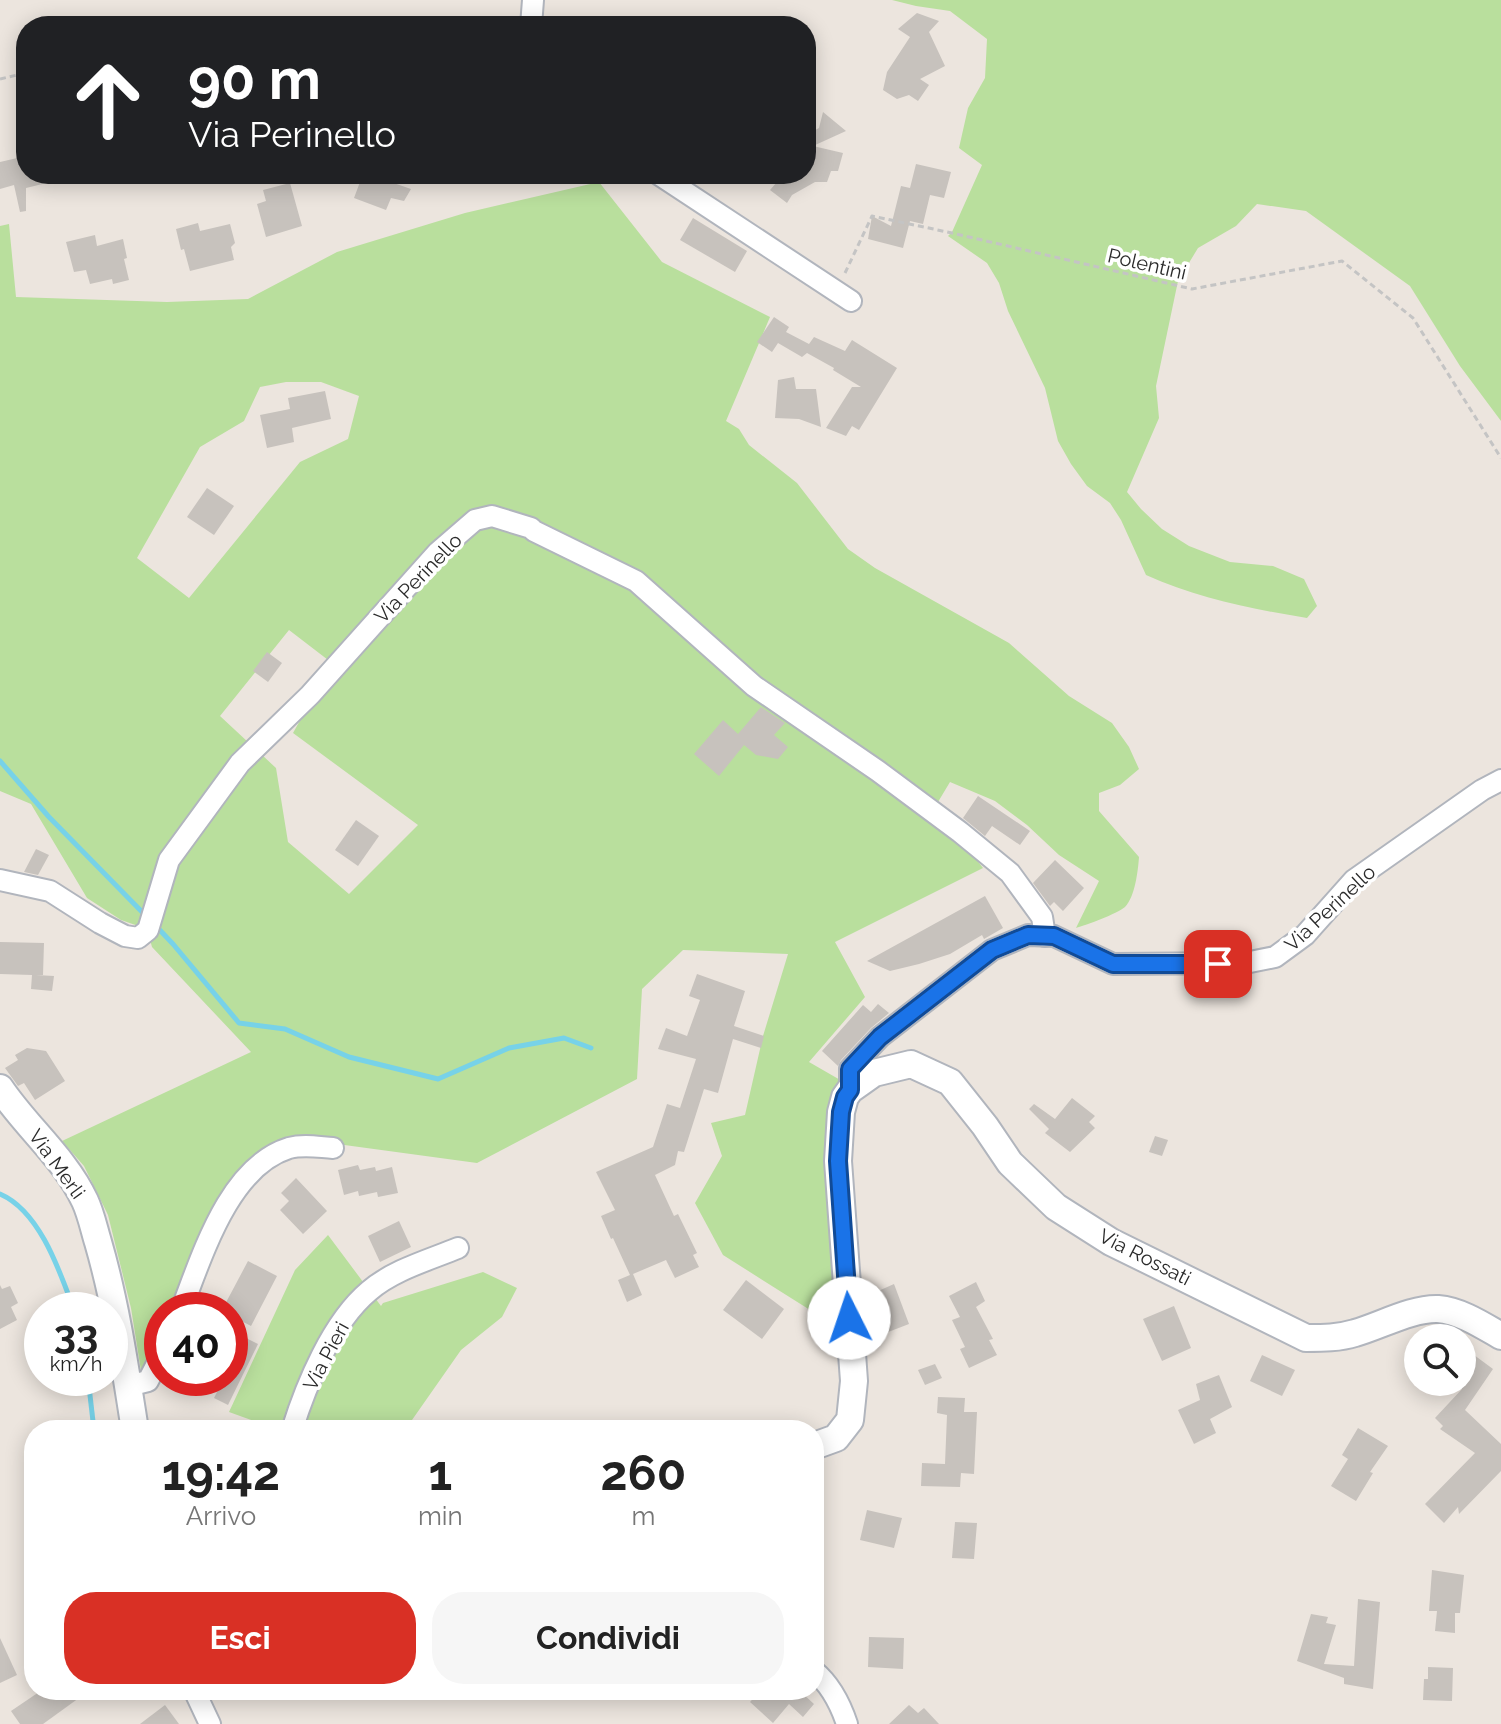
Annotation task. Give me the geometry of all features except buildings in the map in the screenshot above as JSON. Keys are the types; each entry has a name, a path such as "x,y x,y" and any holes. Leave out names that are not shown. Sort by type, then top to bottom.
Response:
{"street":[{"path":"673,184 844,296"},
{"name":"Via Perinello","path":"0,880 50,891 100,923 125,936 138,938 150,922 169,860 240,763 310,695 438,552 475,520 492,516 531,528 636,581 754,686 890,780 1010,873 1042,917 1045,936 1054,936 1113,964 1245,963 1275,957 1305,935 1354,880 1469,798 1501,780"},
{"path":"824,1442 836,1438 850,1420 854,1381 838,1161 841,1112 848,1094 850,1069 880,1037 992,950 1028,935 1045,936"},
{"name":"Via Rossati","path":"848,1094 874,1073 911,1064 950,1082 1010,1163 1056,1207 1111,1242 1306,1338 1332,1339 1355,1334 1404,1315 1438,1309 1466,1317 1501,1336"},
{"name":"Via Merli","path":"0,1088 57,1157 85,1202 111,1292"},
{"path":"188,1292 208,1241 231,1199 250,1174 265,1161 288,1149 305,1146 333,1148"},
{"name":"Via Pieri","path":"296,1420 305,1393 332,1339 346,1316 369,1290 393,1275 458,1248"},
{"path":"133,1420 128,1386 144,1382"},
{"path":"824,1680 832,1688 847,1724"},
{"path":"199,1700 210,1724"}],"path":[{"name":"Polentini","path":"844,296 872,216 1192,289 1342,261 1413,318 1501,458"}],"green space":[{"path":"892,0 1501,0 1501,421 1460,366 1410,286 1306,211 1257,204 1236,226 1198,248 1178,281 1156,386 1159,418 1127,492 1162,529 1189,546 1230,562 1273,566 1304,579 1317,606 1307,618 1225,602 1146,575 1110,503 1087,486 1071,464 1058,441 1045,388 1008,311 999,283 987,263 948,236 982,165 959,148 968,108 985,78 987,39 950,11"},
{"path":"601,184 662,262 770,317 726,421 739,429 749,445 797,483 848,549 875,568 1009,643 1069,696 1112,723 1129,747 1139,769 1120,785 1099,793 1099,811 1139,857 1134,890 1121,910 1076,928 1099,881 1059,855 995,801 950,782 935,807 983,868 835,942 865,997 809,1062 842,1081 837,1327 723,1255 695,1203 722,1156 711,1123 745,1115 763,1036 788,954 683,950 642,989 637,1079 477,1163 315,1141 244,1177 190,1292 144,1292 142,1377 128,1292 108,1215 84,1166 62,1141 251,1052 152,947 147,929 121,920 87,898 31,804 0,791 0,226 9,224 16,297 167,302 248,299 337,252 465,213","holes":["286,382 321,382 359,396 348,439 300,462 189,598 137,558 200,447 244,421 260,387","289,630 332,663 293,733 418,825 349,894 288,842 276,768 220,716"]},
{"path":"328,1235 381,1306 483,1272 517,1288 502,1317 461,1350 412,1420 251,1420 229,1412 236,1396 248,1396 248,1371 295,1270"}],"waterway":[{"path":"0,761 49,817 148,918"},
{"path":"155,925 239,1023 285,1029 349,1057 438,1079 509,1048 564,1038 591,1048"},
{"path":"0,1194 14,1202 37,1228 67,1292"},
{"path":"90,1396 93,1420"}],"route":[{"path":"849,1318 838,1161 841,1112 850,1090 850,1069 880,1037 992,950 1028,935 1054,936 1113,964 1218,964"}]}
